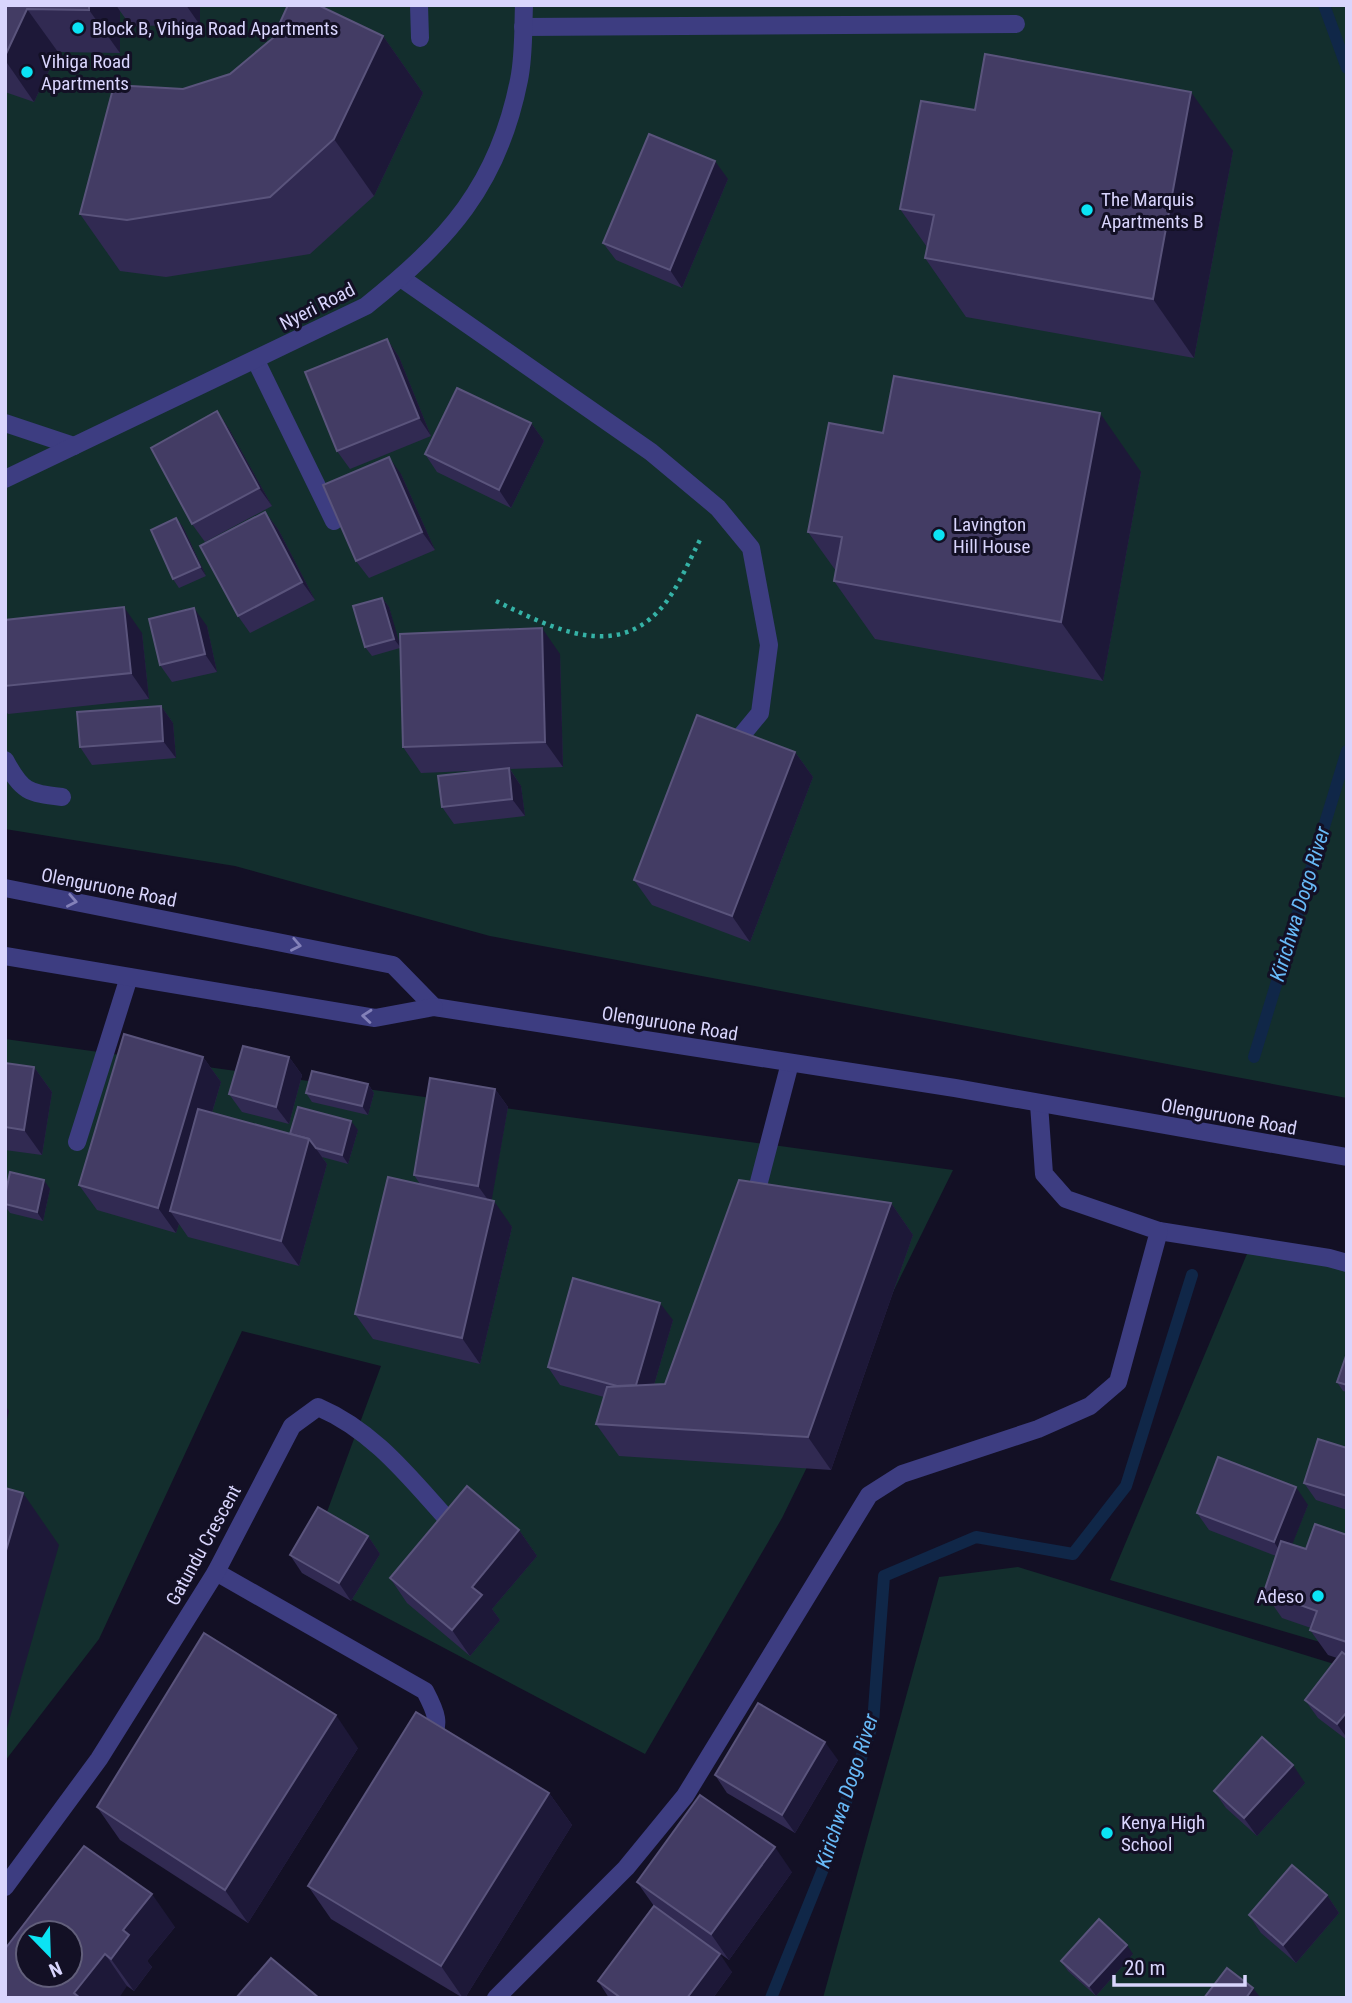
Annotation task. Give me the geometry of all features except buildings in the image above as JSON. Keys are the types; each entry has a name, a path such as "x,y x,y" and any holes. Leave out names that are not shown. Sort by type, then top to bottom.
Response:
{"street":[{"path":"419,5 420,38"},
{"name":"Nyeri Road","path":"5,479 366,306 401,278 461,218 496,159 519,79 524,5"},
{"path":"523,27 1016,24"},
{"path":"401,278 629,436 718,508 751,548 769,645 760,713 741,736"},
{"path":"256,360 334,521"},
{"path":"5,424 74,446"},
{"path":"5,760 21,786 31,793 62,797"},
{"name":"Olenguruone Road","path":"5,888 393,965 434,1007 790,1063 1347,1157"},
{"path":"5,956 374,1018 434,1007"},
{"path":"77,1142 129,977"},
{"path":"745,1228 790,1063"},
{"path":"1039,1104 1044,1174 1066,1199 1158,1231 1328,1258 1347,1264"},
{"path":"496,1998 626,1868 685,1797 869,1495 902,1474 1038,1429 1090,1406 1118,1382 1158,1231"},
{"name":"Gatundu Crescent","path":"5,1887 99,1759 216,1572 292,1426 318,1407 340,1417 387,1451 449,1521 438,1547"},
{"path":"216,1572 425,1691 438,1715 436,1735 421,1757"}],"path":[{"path":"496,601 557,631 610,638 640,625 667,601 718,508"}],"green space":[{"path":"5,5 1347,5 1347,1098 490,936 235,866 5,829"},
{"path":"5,1039 953,1170 782,1518 645,1754 304,1574 381,1366 242,1331 99,1639 5,1761"},
{"path":"1252,1242 1347,1254 1347,1650 1110,1580"},
{"name":"Kenya High School","path":"1018,1567 1347,1668 1347,1998 823,1998 939,1577"}],"waterway":[{"name":"Kirichwa Dogo River","path":"1324,5 1347,68"},
{"name":"Kirichwa Dogo River","path":"1254,1057 1347,751"},
{"name":"Kirichwa Dogo River","path":"771,1998 823,1869 873,1723 884,1576 976,1537 1073,1554 1126,1486 1192,1275"}],"place":[{"name":"Block B, Vihiga Road Apartments","path":"78,28"},
{"name":"Vihiga Road Apartments","path":"27,72"},
{"name":"The Marquis Apartments B","path":"1087,210"},
{"name":"Lavington Hill House","path":"939,535"},
{"name":"Adeso","path":"1318,1596"},
{"name":"Kenya High School","path":"1107,1833"}]}
